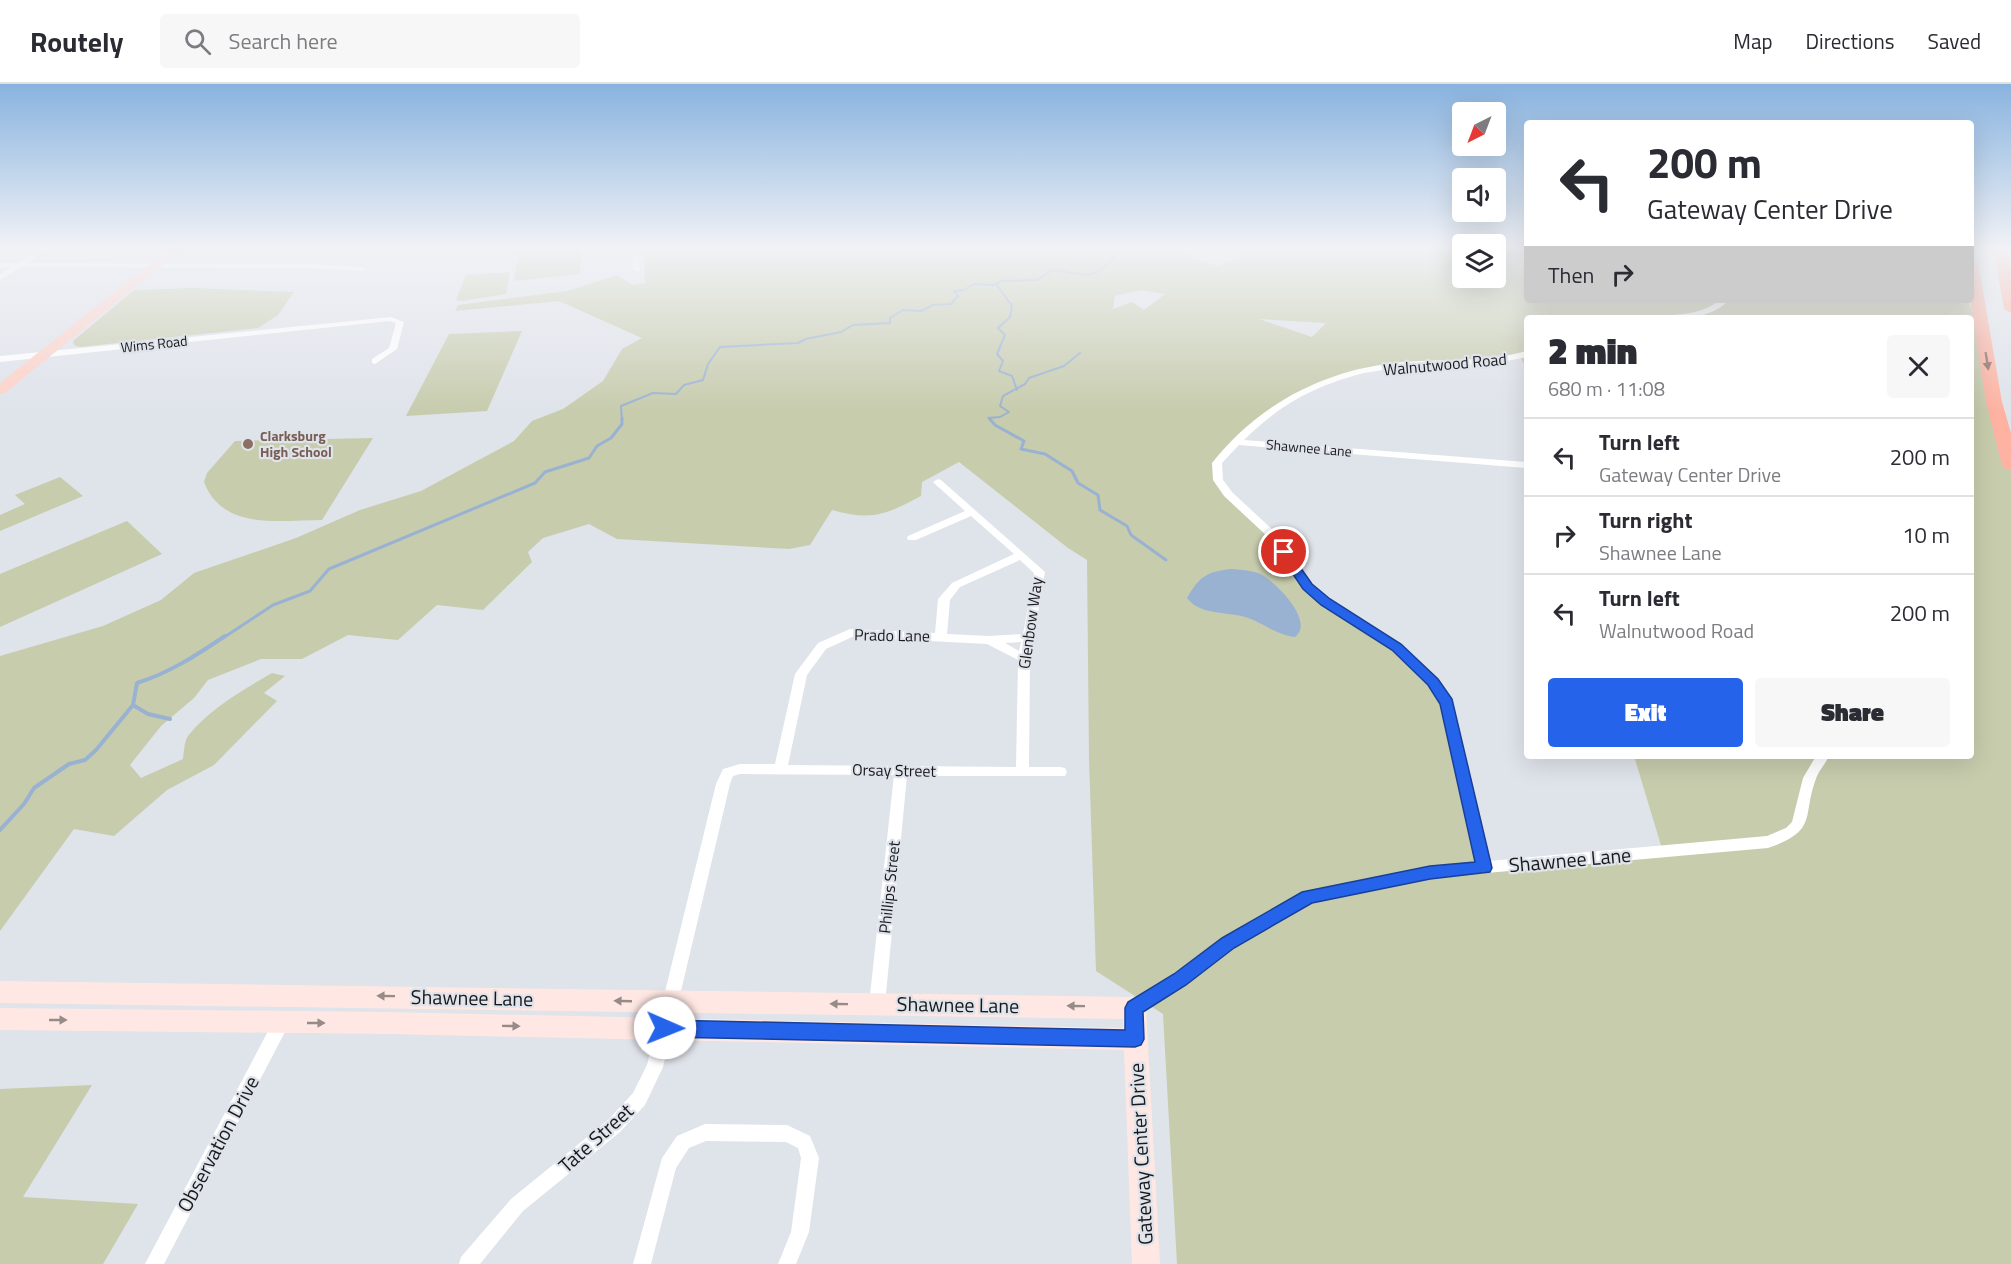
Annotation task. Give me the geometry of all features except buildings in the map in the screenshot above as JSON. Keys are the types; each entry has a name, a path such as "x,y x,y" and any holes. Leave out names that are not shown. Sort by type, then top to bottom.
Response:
{"highway":[{"path":"1978,302 1994,402 2011,465"}],"main road":[{"path":"0,390 109,302"}],"street":[{"path":"1688,315 1708,310 1720,303"},
{"name":"Wims Road","path":"0,359 391,319 400,322 393,349 375,361"},
{"name":"Walnutwood Road","path":"1484,868 1447,703 1433,682 1396,647 1326,602 1308,586 1272,536 1228,494 1218,480 1217,462 1235,442 1268,413 1300,393 1333,381 1369,370 1402,365 1467,363 1512,359 1524,355"},
{"name":"Shawnee Lane","path":"1235,442 1524,465"},
{"name":"Glenbow Way","path":"938,482 1040,572 1024,658 1022,772"},
{"path":"912,538 972,512"},
{"path":"941,636 944,599 956,585 1021,555"},
{"name":"Prado Lane","path":"780,769 801,674 822,646 850,633 988,640 1027,638"},
{"name":"Prado Lane","path":"988,640 1024,658"},
{"name":"Shawnee Lane","path":"0,992 1134,1008 1180,979 1228,943 1308,897 1430,872 1768,842 1788,836 1801,823 1809,779 1821,759"},
{"name":"Orsay Street","path":"728,773 740,769 1060,772"},
{"name":"Phillips Street","path":"877,1004 901,771"},
{"name":"Tate Street","path":"468,1264 517,1205 614,1126 639,1099 655,1067 723,784 728,773"},
{"name":"Gateway Center Drive","path":"1134,1008 1146,1264"},
{"name":"Shawnee Lane","path":"0,1019 665,1028 1135,1039"},
{"name":"Observation Drive","path":"154,1264 282,1023"},
{"path":"642,1264 668,1164 683,1142 705,1131 787,1134 804,1142 810,1158 800,1232 787,1264"}],"green space":[{"path":"120,302 287,302 278,315 258,328 80,347 74,345 73,341"},
{"path":"481,302 548,302 455,311 458,305"},
{"path":"561,302 1114,302 1113,309 1132,302 1144,310 1154,302 1969,303 1973,315 1524,315 1524,365 1520,356 1423,364 1391,368 1328,384 1298,396 1269,412 1248,429 1217,463 1218,480 1272,535 1308,586 1397,647 1447,703 1485,868 1663,852 1635,759 1974,759 1974,320 2011,440 2011,1264 1177,1264 1163,1014 1096,971 1089,758 1087,560 1068,548 959,462 922,482 921,496 888,512 858,515 832,510 810,545 789,549 617,539 589,524 543,538 528,552 532,562 483,610 437,605 398,640 348,635 302,659 261,659 208,680 194,698 161,726 130,765 141,778 183,759 188,736 206,717 227,701 272,673 285,676 264,693 277,701 214,765 167,790 114,836 74,829 0,931 0,656 103,626 161,600 194,573 296,538 360,510 421,491 514,441 532,421 563,409 603,381 622,349 642,338","holes":["1259,319 1326,323 1312,337"]},
{"path":"522,331 487,411 406,416 449,334"},
{"path":"373,438 322,520 271,521 238,516 224,509 213,498 204,482 207,473 235,441"},
{"path":"60,477 83,496 0,531 0,515 25,504 15,495"},
{"path":"127,521 162,554 0,627 0,574"},
{"path":"92,1085 23,1197 138,1204 103,1264 0,1264 0,1089"}],"water":[{"path":"1231,569 1260,574 1285,595 1298,613 1301,622 1300,630 1295,637 1282,634 1248,618 1199,608 1187,598 1205,576"}],"waterway":[{"path":"622,420 621,406 653,393 676,394 684,385 703,380 708,364 720,347 798,343 806,339 841,332 853,325 890,323 890,318 903,310 921,311 933,305 953,302"},
{"path":"1009,302 1012,306 1010,317 998,328 1005,335 997,354 1003,361 999,371 1012,376 1017,389"},
{"path":"1017,389 1025,384 1029,378 1064,366 1080,353"},
{"path":"989,418 1000,417 1009,412 1000,406 1003,396 1017,389"},
{"path":"989,418 995,425 1024,441 1021,449 1045,454 1072,471 1078,483 1098,495 1100,510 1127,526 1131,535 1166,560"},
{"path":"223,638 273,605 310,591 329,569 535,483 545,472 589,458 597,446 611,438 622,424 622,420"},
{"path":"133,705 137,683 172,669 225,636"},
{"path":"0,830 24,804 34,788 69,764 85,760 96,750 133,705"},
{"path":"133,705 148,714 170,719"}],"place":[{"name":"Clarksburg High School","path":"248,444"}],"route":[{"path":"665,1028 1135,1039 1134,1008 1180,979 1228,943 1308,897 1430,872 1484,868 1447,703 1433,682 1396,647 1326,602 1308,586 1284,552"}]}
